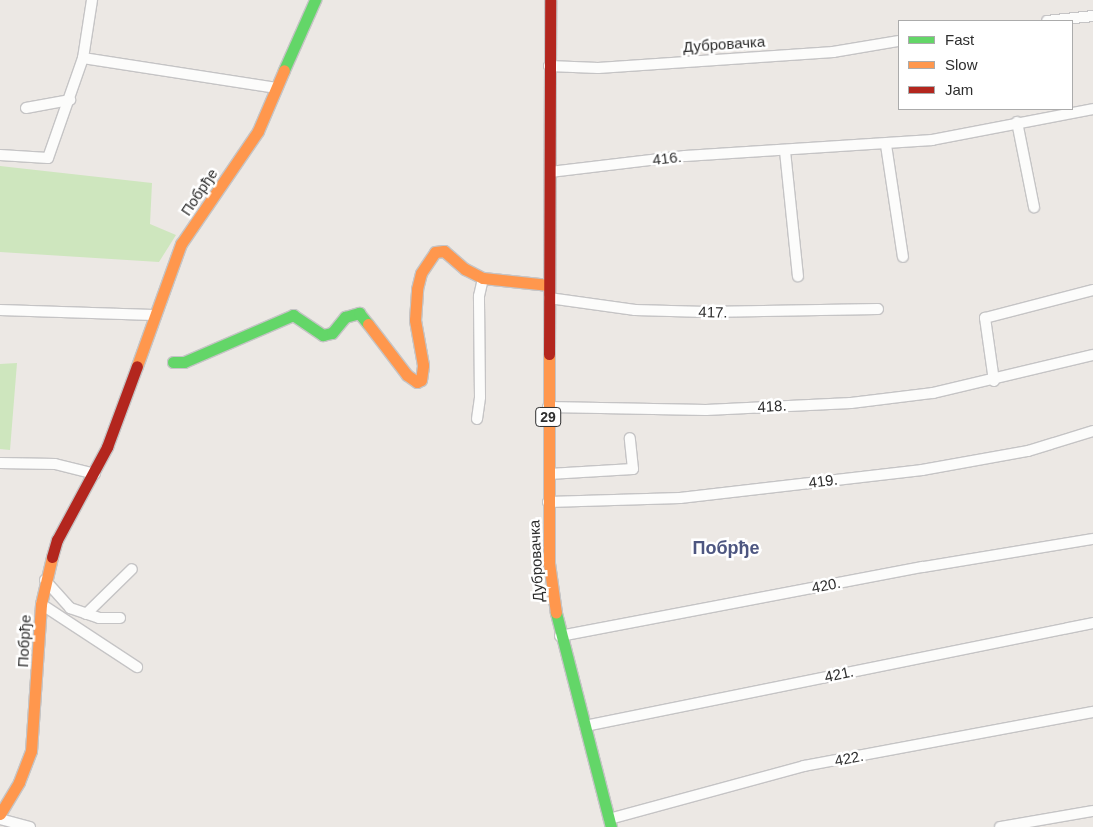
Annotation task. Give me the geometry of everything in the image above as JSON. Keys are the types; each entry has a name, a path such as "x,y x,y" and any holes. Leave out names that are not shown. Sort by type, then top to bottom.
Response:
{"street":[{"path":"0,154 48,158 70,100 83,58 92,0"},
{"name":"Побрђе","path":"2,807 19,782 31,751 41,604 45,580 57,540 95,474 152,315 181,244 258,131 315,0"},
{"name":"Дубровачка","path":"550,0 548,502 552,595 560,636 610,823"},
{"path":"1056,20 1093,16"},
{"name":"Дубровачка","path":"549,66 598,68 834,52 898,41"},
{"path":"83,58 277,88"},
{"path":"26,108 70,100"},
{"name":"416.","path":"550,172 685,156 785,152 932,140 1017,122 1093,109"},
{"path":"1017,122 1034,207"},
{"path":"886,144 903,257"},
{"path":"785,152 798,276"},
{"path":"173,362 184,362 293,315 323,335 332,334 345,317 359,313 406,375 417,382 421,380 423,365 415,320 417,289 429,259 435,252 444,251 465,268 483,278 512,283 549,285"},
{"path":"477,419 480,397 480,296 483,278"},
{"path":"994,381 985,318 1093,290"},
{"name":"417.","path":"549,298 652,311 878,309"},
{"path":"0,310 152,315"},
{"name":"418.","path":"548,408 706,410 851,403 933,393 994,381 1093,355"},
{"name":"419.","path":"548,502 680,498 922,470 1028,451 1093,431"},
{"path":"549,474 633,468 630,438"},
{"path":"0,463 55,464 95,474"},
{"name":"420.","path":"560,636 923,566 1093,540"},
{"path":"86,614 132,568"},
{"path":"45,580 70,608 86,614 120,618"},
{"path":"41,604 137,667"},
{"name":"421.","path":"585,726 1093,623"},
{"name":"422.","path":"610,823 804,766 1093,712"},
{"path":"1000,827 1093,811"},
{"path":"0,819 30,827"}],"green space":[{"path":"0,166 152,183 150,224 176,235 159,262 0,252"},
{"path":"17,363 10,450 0,449 0,364"}],"traffic: fast":[{"path":"284,70 315,0"},
{"path":"173,362 184,362 293,315 323,335 332,333 345,317 359,313 368,324"},
{"path":"556,613 611,827"}],"traffic: slow":[{"path":"137,366 181,244 258,131 284,70"},
{"path":"368,324 407,375 417,382 421,380 423,365 415,320 417,289 421,273 435,252 444,251 465,269 483,278 549,285"},
{"path":"549,354 549,563 556,613"},
{"path":"0,814 19,782 31,751 41,604 52,557"}],"traffic: jam":[{"path":"549,354 550,0"},
{"path":"52,557 57,540 107,447 137,366"}],"district":[{"name":"Побрђе","path":"726,548"}]}
